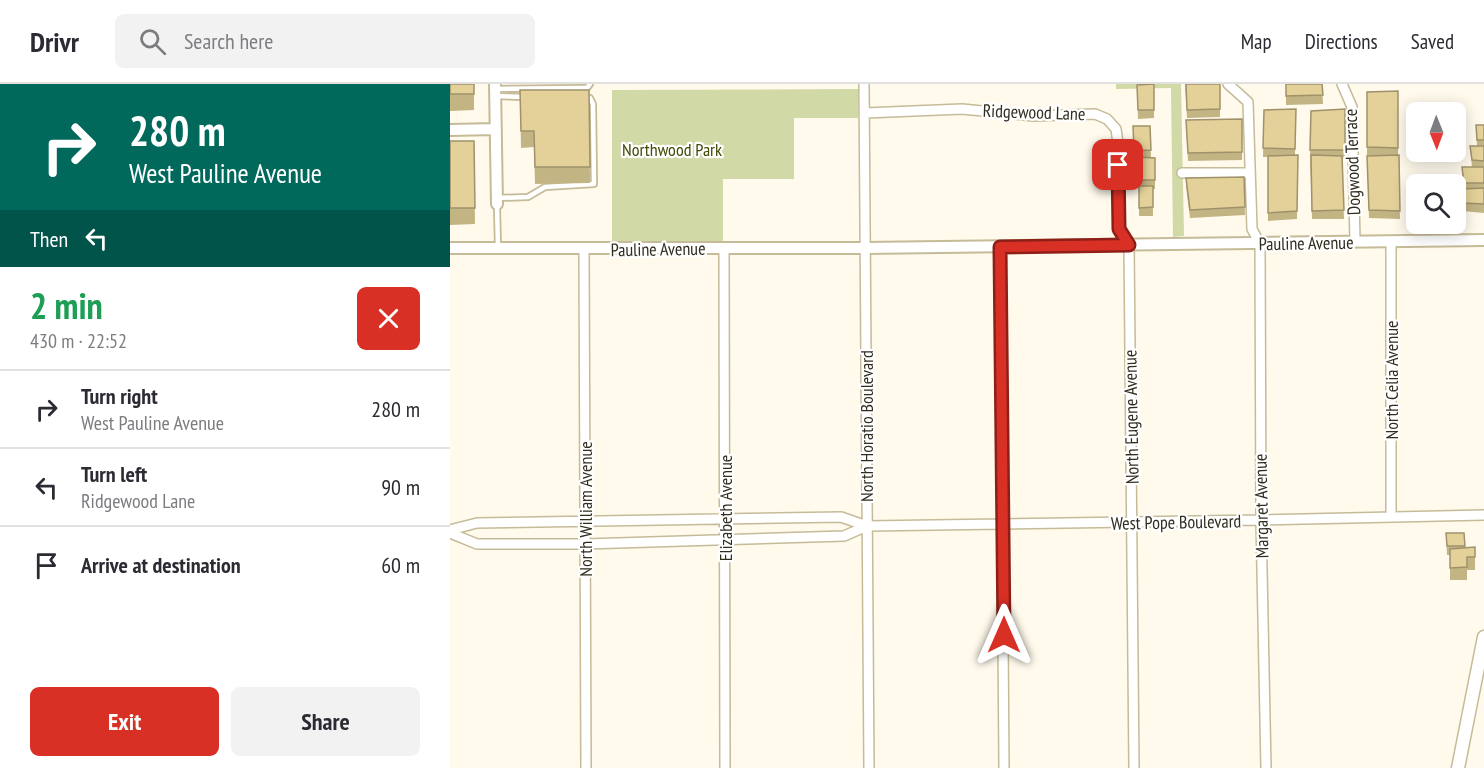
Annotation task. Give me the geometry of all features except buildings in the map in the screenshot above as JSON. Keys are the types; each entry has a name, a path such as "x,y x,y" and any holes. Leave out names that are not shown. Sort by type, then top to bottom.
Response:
{"main road":[{"path":"1458,768 1484,638"}],"street":[{"name":"North Horatio Boulevard","path":"864,84 869,768"},
{"name":"Margaret Avenue","path":"1228,84 1248,102 1252,229 1260,244 1261,520 1266,768"},
{"name":"Dogwood Terrace","path":"1342,84 1352,107 1354,242"},
{"path":"495,90 497,201"},
{"name":"Ridgewood Lane","path":"864,113 962,109 1033,116 1095,114 1107,119 1116,129 1119,229 1129,245"},
{"path":"450,130 496,129"},
{"path":"1182,173 1250,173"},
{"name":"Pauline Avenue","path":"450,249 1000,247 1484,240"},
{"name":"North Celia Avenue","path":"1391,242 1391,517"},
{"name":"North Eugene Avenue","path":"1129,245 1134,768"},
{"path":"1000,247 1004,768"},
{"name":"Elizabeth Avenue","path":"724,248 724,768"},
{"name":"North William Avenue","path":"584,249 586,768"},
{"name":"West Pope Boulevard","path":"450,532 477,523 584,521 841,517 867,526 1484,515"},
{"name":"West Pope Boulevard","path":"450,532 477,544 585,544 844,537 867,526"}],"lane":[{"path":"495,90 533,86 587,88 590,84"},
{"path":"495,90 530,97"},
{"path":"498,248 497,201 528,197 545,187 594,184 593,102 588,97 576,97"}],"green space":[{"path":"1116,84 1181,84 1184,236 1173,237 1171,88 1116,89"},
{"name":"Northwood Park","path":"858,89 858,118 794,118 794,179 723,179 723,242 612,242 612,90"}],"route":[{"path":"1004,635 1000,247 1129,245 1119,229 1118,165"}]}
